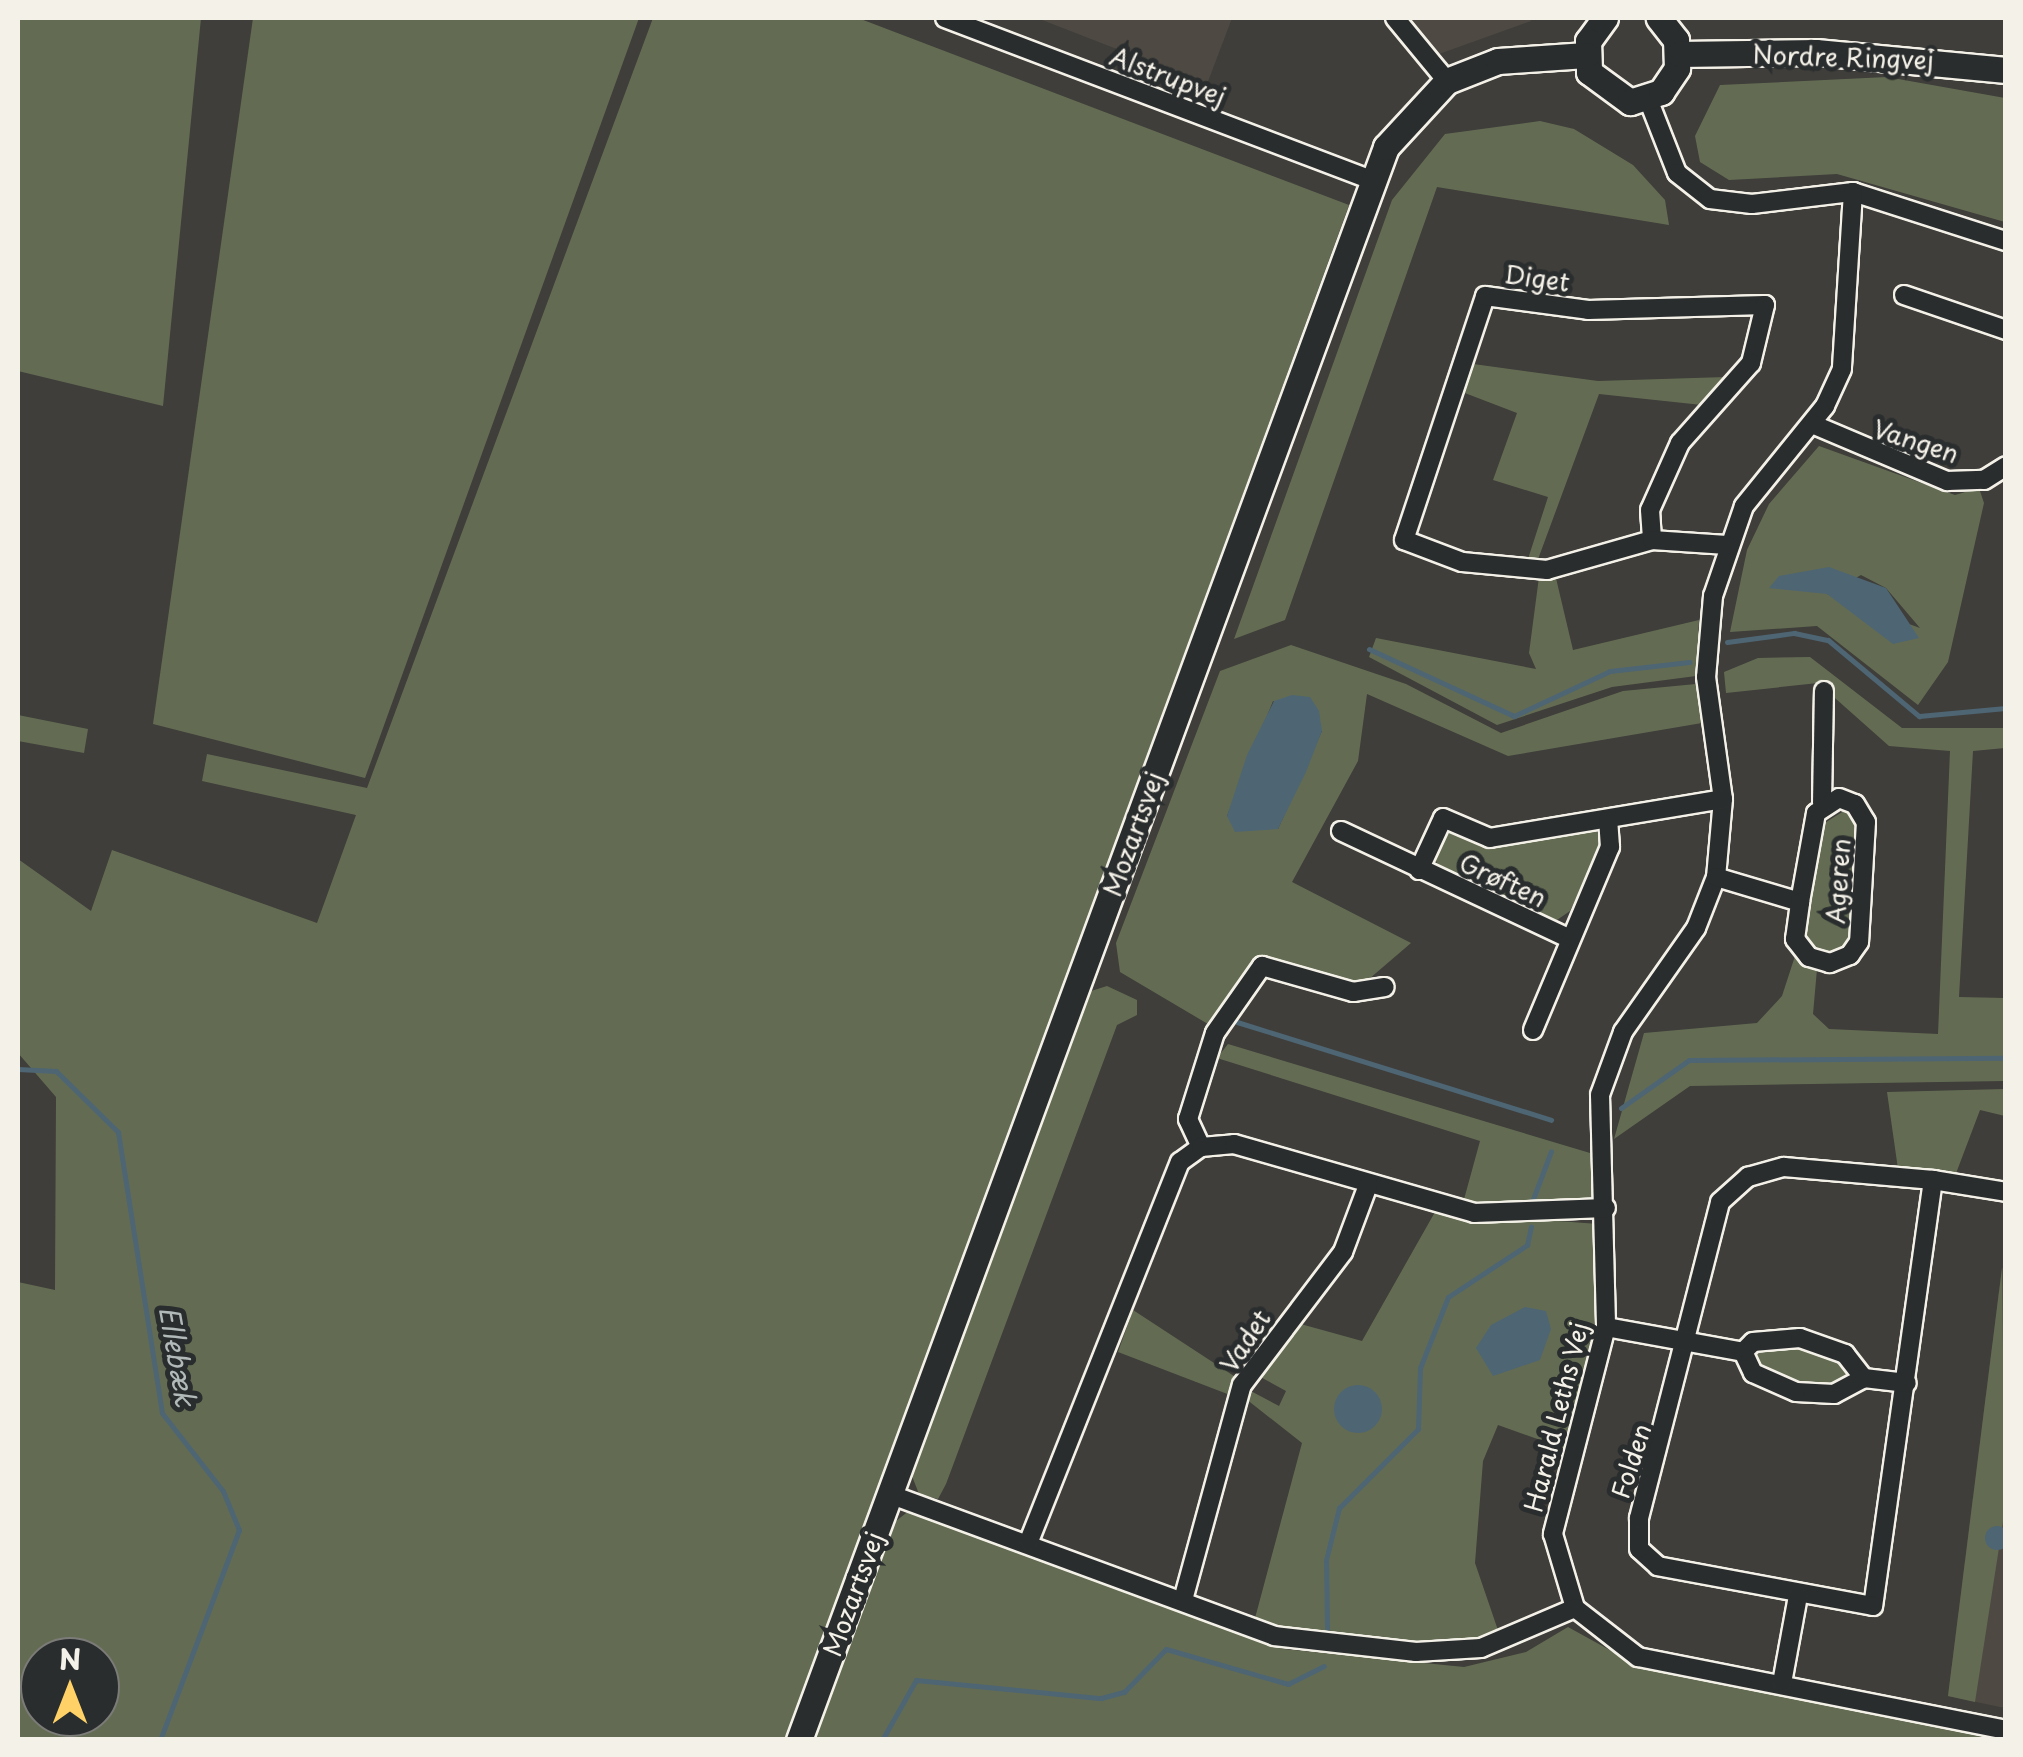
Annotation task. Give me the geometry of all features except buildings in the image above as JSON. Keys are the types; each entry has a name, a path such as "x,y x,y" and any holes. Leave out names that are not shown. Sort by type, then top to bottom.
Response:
{"street":[{"name":"Alstrupvej","path":"944,18 1373,181"},
{"path":"1395,18 1447,81"},
{"path":"1605,18 1586,55 1598,88 1648,99 1671,82 1679,54 1660,18"},
{"name":"Nordre Ringvej","path":"1679,54 1816,52 2006,70"},
{"name":"Mozartsvej","path":"799,1740 1373,181 1402,123 1447,81 1498,61 1586,55"},
{"path":"1648,99 1677,172 1710,198 1752,204 1853,192 2006,241"},
{"name":"Harald Leths Vej","path":"1575,1608 1552,1534 1606,1327 1606,1208 1596,1132 1610,1061 1696,928 1716,877 1723,799 1706,677 1727,545 1752,494 1812,424 1847,350 1853,192"},
{"path":"1904,295 2006,330"},
{"name":"Diget","path":"1652,540 1658,484 1750,363 1765,306 1588,310 1486,296 1404,540 1462,562 1547,570 1652,540 1727,545"},
{"name":"Vangen","path":"1812,424 1947,482 1984,480 2006,466"},
{"name":"Ageren","path":"1822,803 1855,804 1866,822 1858,942 1850,955 1830,963 1809,957 1795,939 1822,803 1824,692"},
{"name":"Grøften","path":"1419,870 1443,818 1490,838 1723,799"},
{"name":"Grøften","path":"1533,1030 1566,936 1610,846 1608,818"},
{"name":"Grøften","path":"1341,831 1566,936"},
{"name":"Ageren","path":"1716,877 1800,902"},
{"path":"1201,1147 1188,1119 1215,1033 1262,966 1353,992 1386,987"},
{"path":"1028,1541 1180,1162 1201,1147 1234,1144 1474,1213 1606,1208"},
{"name":"Folden","path":"1933,1180 1873,1606 1798,1596 1658,1566 1639,1549 1639,1518 1690,1343 1707,1229 1748,1177 1784,1167 1933,1180 2006,1192"},
{"name":"Vadet","path":"1183,1600 1242,1386 1343,1252 1368,1185"},
{"path":"1606,1327 1742,1352"},
{"path":"1742,1352 1753,1342 1800,1338 1845,1354 1864,1378"},
{"path":"1742,1352 1752,1372 1796,1392 1834,1394 1864,1378 1907,1383"},
{"path":"889,1494 1028,1541 1274,1636 1416,1652 1482,1648 1575,1608 1638,1656 2006,1730"},
{"path":"1782,1683 1798,1596"}],"shaded area":[{"path":"1037,18 1232,18 1207,84"},
{"path":"1409,18 1529,18 1531,21 1439,54"},
{"path":"2002,1268 2006,1269 2005,1708 1948,1696"}],"green space":[{"path":"18,18 201,18 163,406 18,371"},
{"path":"253,18 639,18 365,778 153,724"},
{"path":"653,18 858,18 1349,205 786,1739 18,1739 18,1282 55,1290 56,1097 18,1053 18,859 91,911 112,850 317,923 356,815 202,781 207,754 367,788"},
{"path":"1887,77 2005,98 2005,222 1837,174 1729,180 1700,162 1695,136 1720,85"},
{"path":"1540,121 1574,129 1633,165 1665,200 1669,225 1437,187 1285,620 1234,639 1392,200 1445,134"},
{"path":"1466,363 1598,381 1726,377 1702,405 1599,394 1537,562 1527,562 1548,497 1493,480 1517,413 1457,390"},
{"path":"1819,446 1955,495 1979,488 1984,503 1948,662 1918,705 1817,626 1730,632 1747,550 1769,504","holes":["1861,575 1886,588 1920,628 1827,594"]},
{"path":"1555,574 1573,650 1699,620 1696,676 1612,687 1497,725 1369,657 1376,638 1536,669 1529,653 1539,577"},
{"path":"1291,645 1406,684 1501,733 1623,691 1696,684 1702,723 1508,756 1367,694 1358,761 1292,882 1411,943 1362,985 1260,957 1213,1027 1120,972 1116,943 1220,671","holes":["1273,701 1322,731 1278,829 1227,816"]},
{"path":"1810,657 1902,728 2005,728 2005,748 1973,751 1959,997 2005,998 2005,1081 1690,1086 1614,1139 1644,1033 1757,1023 1782,996 1796,953 1817,969 1813,1014 1829,1029 1938,1034 1950,751 1889,746 1818,683 1726,693 1724,672 1758,658"},
{"path":"18,715 88,729 84,753 18,741"},
{"path":"1847,809 1860,817 1857,941 1847,954 1819,956 1805,933 1823,824"},
{"path":"1595,828 1602,843 1570,911 1554,922 1440,869 1433,855 1451,830"},
{"path":"1107,986 1137,1000 1137,1015 1117,1025 946,1484 938,1499 919,1494 910,1471 1088,992"},
{"path":"1228,1044 1590,1153 1597,1192 1589,1202 1463,1203 1480,1141 1217,1058"},
{"path":"2005,1089 2005,1116 1980,1110 1955,1176 1898,1169 1887,1092"},
{"path":"1435,1212 1598,1224 1599,1328 1566,1449 1498,1425 1483,1461 1475,1563 1501,1639 1421,1648 1254,1622 1302,1443 1246,1399 1247,1389 1279,1406 1286,1391 1255,1374 1297,1323 1362,1341"},
{"path":"2002,1268 2005,1509 1975,1702 1948,1696"},
{"path":"1133,1310 1237,1378 1230,1395 1118,1352"},
{"path":"1797,1344 1840,1359 1850,1381 1803,1387 1757,1368 1757,1350"},
{"path":"910,1510 1284,1649 1464,1667 1526,1652 1568,1627 1644,1669 2005,1740 810,1740 891,1525"}],"water":[{"path":"1829,567 1886,588 1919,638 1893,644 1827,594 1769,588 1779,576"},
{"path":"1292,695 1310,697 1319,711 1322,731 1306,772 1278,829 1235,832 1227,816 1247,755 1274,701"},
{"path":"1525,1307 1546,1311 1551,1329 1540,1360 1493,1376 1476,1348 1491,1325"},
{"path":"1358,1385 1375,1392 1382,1409 1375,1426 1358,1433 1341,1426 1334,1409 1341,1392"},
{"path":"1997,1526 2006,1529 2006,1547 1997,1550 1988,1547 1985,1538 1988,1529"}],"waterway":[{"path":"1727,642 1794,633 1828,640 1919,716 2006,708"},
{"path":"1369,649 1514,716 1610,671 1689,662"},
{"path":"1237,1022 1551,1120"},
{"path":"1621,1108 1689,1060 2006,1058"},
{"name":"Ellebæk","path":"18,1069 56,1071 118,1132 162,1413 223,1491 239,1530 160,1740"},
{"path":"1533,1199 1551,1151"},
{"path":"1327,1628 1326,1560 1339,1508 1418,1429 1420,1368 1448,1297 1527,1245 1531,1226"},
{"path":"882,1740 916,1680 1101,1698 1124,1692 1166,1649 1288,1684 1324,1666"}]}
